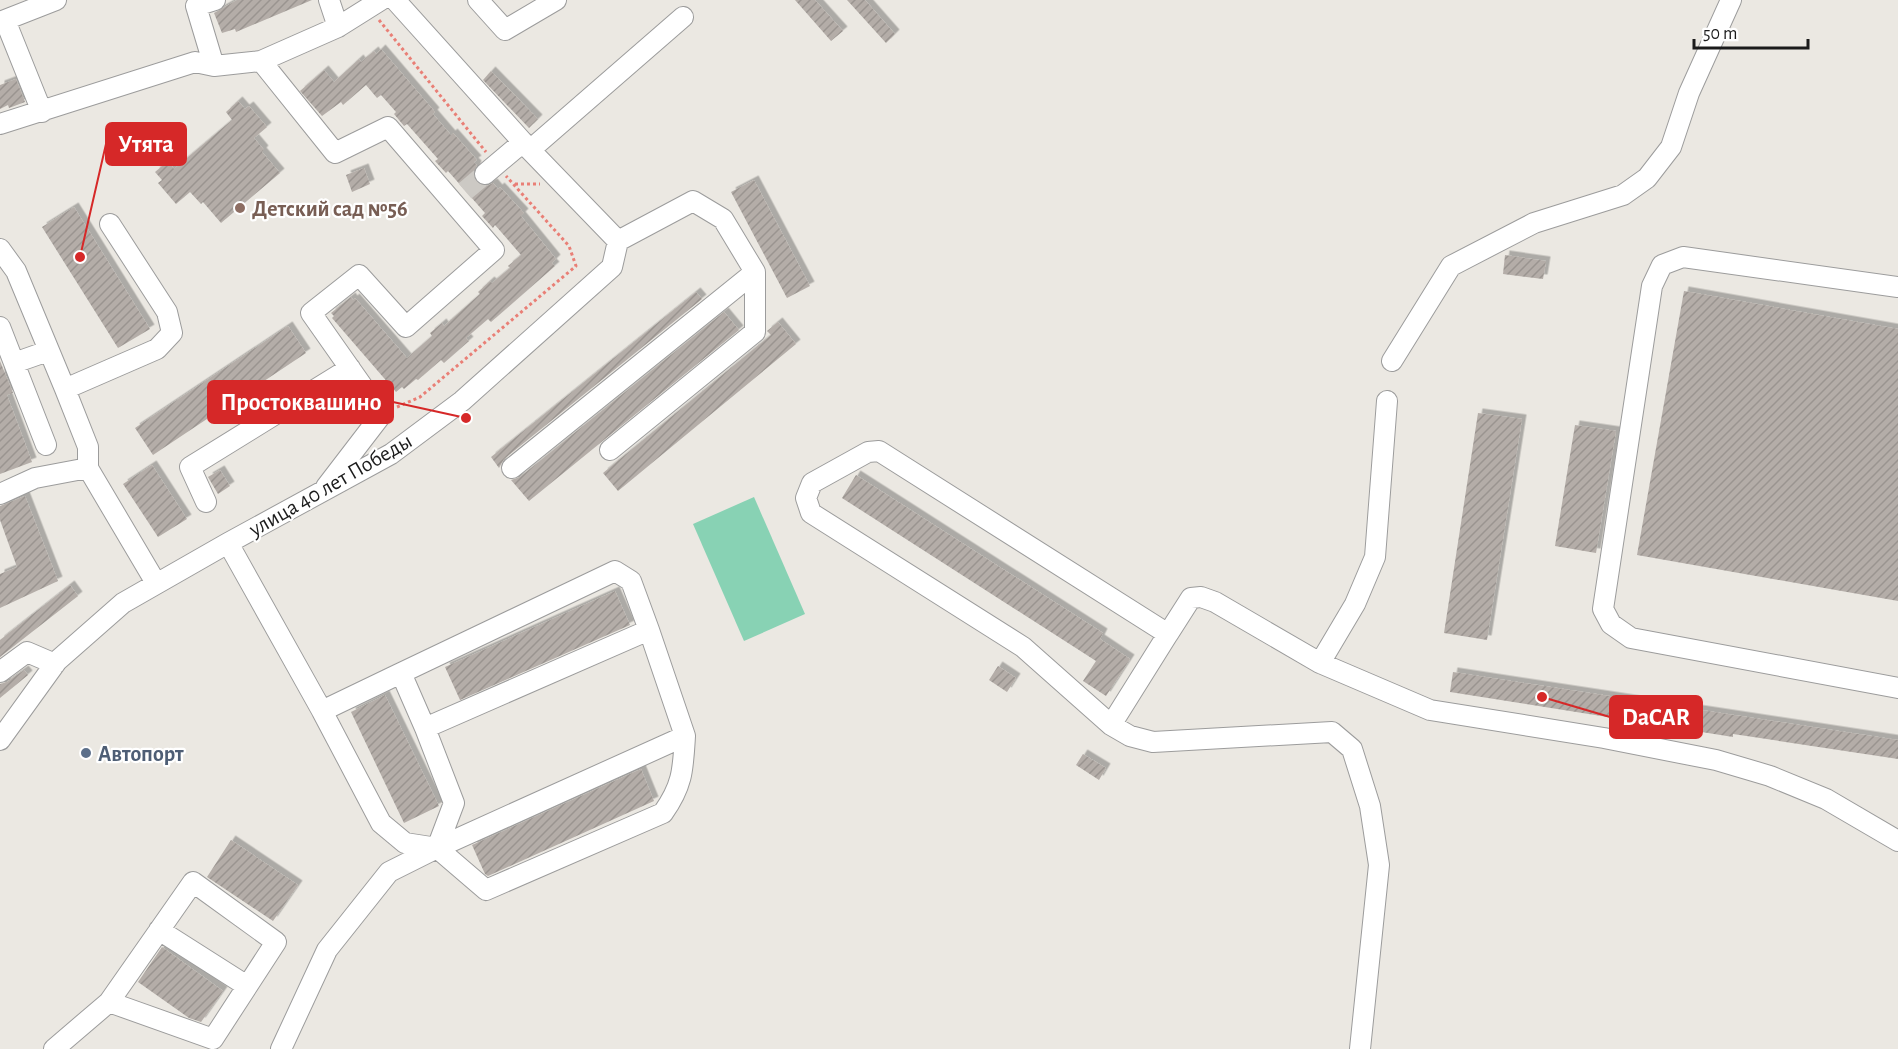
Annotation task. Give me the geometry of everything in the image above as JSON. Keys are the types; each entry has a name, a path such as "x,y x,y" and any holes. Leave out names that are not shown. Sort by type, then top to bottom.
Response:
{"street":[{"path":"42,112 5,20 57,0"},
{"path":"214,66 195,3 215,0"},
{"path":"329,0 338,27"},
{"path":"0,124 195,62 214,66 261,61 338,27 381,0"},
{"path":"395,0 526,146 618,241 693,201 723,219 755,272 755,332 610,450"},
{"path":"478,0 505,30 556,0"},
{"path":"1392,361 1451,266 1534,223 1623,195 1647,178 1671,147 1689,93 1731,0"},
{"path":"485,174 526,146 682,17"},
{"path":"261,61 335,153 388,127 459,197 494,250 406,327 359,275 311,313 382,414 320,494"},
{"path":"65,389 157,348 172,333 167,312 110,224"},
{"name":"улица 40 лет Победы","path":"0,740 55,664 123,603 391,454 462,401 612,267 618,241"},
{"path":"0,249 16,271 65,389 88,447 88,468 156,583"},
{"path":"1898,287 1683,257 1662,265 1652,286 1603,609 1611,624 1631,638 1898,688"},
{"path":"512,468 755,272"},
{"path":"0,327 46,445"},
{"path":"14,363 48,351"},
{"path":"206,502 190,467 350,368"},
{"path":"1320,663 1355,604 1375,557 1387,401"},
{"path":"1167,634 879,451 868,452 812,483 806,498 811,513 1023,647 1111,725 1130,736 1153,742 1332,732 1352,749 1371,806 1379,865 1360,1049"},
{"path":"0,494 35,478 88,468"},
{"path":"228,543 322,711 381,823 405,843 437,848 486,890 663,813 676,795 683,770 685,736 649,630 631,581 615,571 322,711"},
{"path":"1111,725 1191,598 1201,597 1215,602 1320,663 1430,710 1604,738 1716,760 1770,776 1826,799 1898,841"},
{"path":"424,728 649,630"},
{"path":"0,672 27,652 55,664"},
{"path":"401,673 454,803 437,848"},
{"path":"281,1049 327,950 389,872 685,736"},
{"path":"54,1049 109,1002 193,882 276,942 213,1040 109,1002"},
{"path":"159,930 247,986"}],"path":[{"path":"515,184 549,185"}],"green space":[{"path":"754,497 805,614 744,641 693,524"}],"building":[{"path":"237,0 312,0 236,32 235,29 222,33 214,13"},
{"path":"795,0 815,0 843,31 831,41"},
{"path":"847,0 865,0 895,34 886,43"},
{"path":"381,49 435,112 433,114 451,135 453,133 477,160 474,162 477,165 473,176 476,182 487,186 493,183 498,189 500,187 524,213 521,216 556,259 552,263 555,266 491,322 488,319 466,338 469,341 444,363 441,360 418,380 416,379 404,389 402,387 396,392 332,318 334,316 331,313 351,297 353,300 355,298 407,358 432,336 430,333 442,323 444,326 480,294 478,292 490,281 492,283 510,268 508,266 521,255 495,225 493,228 482,216 485,213 448,171 446,173 435,161 438,159 407,124 404,126 394,114 396,112 381,95 377,98 366,85 343,105 341,102 322,116 300,91 324,70 334,82 359,59 361,62 374,51 376,54"},
{"path":"491,71 538,119 529,128 483,80"},
{"path":"16,79 25,102 0,109 0,85"},
{"path":"238,101 245,109 249,106 267,127 254,138 264,150 262,152 280,173 221,223 203,202 201,204 190,192 176,204 158,183 162,180 155,172 168,161 174,169 232,120 226,112"},
{"path":"364,168 370,184 352,192 346,175"},
{"path":"754,180 810,286 787,298 731,192"},
{"path":"74,207 150,329 118,348 42,227"},
{"path":"1505,255 1546,261 1543,279 1503,274"},
{"path":"1684,291 1898,329 1898,601 1637,555"},
{"path":"696,292 702,299 504,459 499,468 491,457"},
{"path":"724,312 739,330 529,501 511,480 520,477"},
{"path":"778,322 796,344 618,491 603,473 771,335 767,331"},
{"path":"288,326 306,353 153,455 135,428"},
{"path":"0,361 13,393 7,395 32,462 0,474"},
{"path":"1478,413 1522,419 1487,640 1444,633"},
{"path":"1575,425 1616,431 1596,553 1555,546"},
{"path":"152,465 187,519 158,537 123,484"},
{"path":"220,470 230,486 218,494 208,477"},
{"path":"856,475 1103,633 1100,639 1130,659 1106,696 1083,681 1096,661 842,498"},
{"path":"25,496 58,581 0,608 0,574 17,567 0,520 0,506"},
{"path":"70,585 78,596 0,657 0,640"},
{"path":"615,591 630,625 460,700 445,667"},
{"path":"998,666 1016,678 1007,692 989,680"},
{"path":"24,670 28,675 0,698 0,684"},
{"path":"1453,672 1898,740 1898,759 1733,734 1733,737 1450,692"},
{"path":"385,695 439,806 404,823 351,712"},
{"path":"1083,754 1106,768 1099,780 1076,765"},
{"path":"641,769 654,801 488,876 485,874 472,845"},
{"path":"231,840 298,885 273,921 207,877"},
{"path":"162,947 223,991 201,1022 189,1018 138,982"}],"tunnel":[{"path":"465,191 485,174"}],"place":[{"name":"Детский сад №56","path":"240,208"},
{"name":"Утята","path":"80,257"},
{"name":"Простоквашино","path":"466,418"},
{"name":"DaCAR","path":"1542,697"},
{"name":"Автопорт","path":"86,753"}]}
